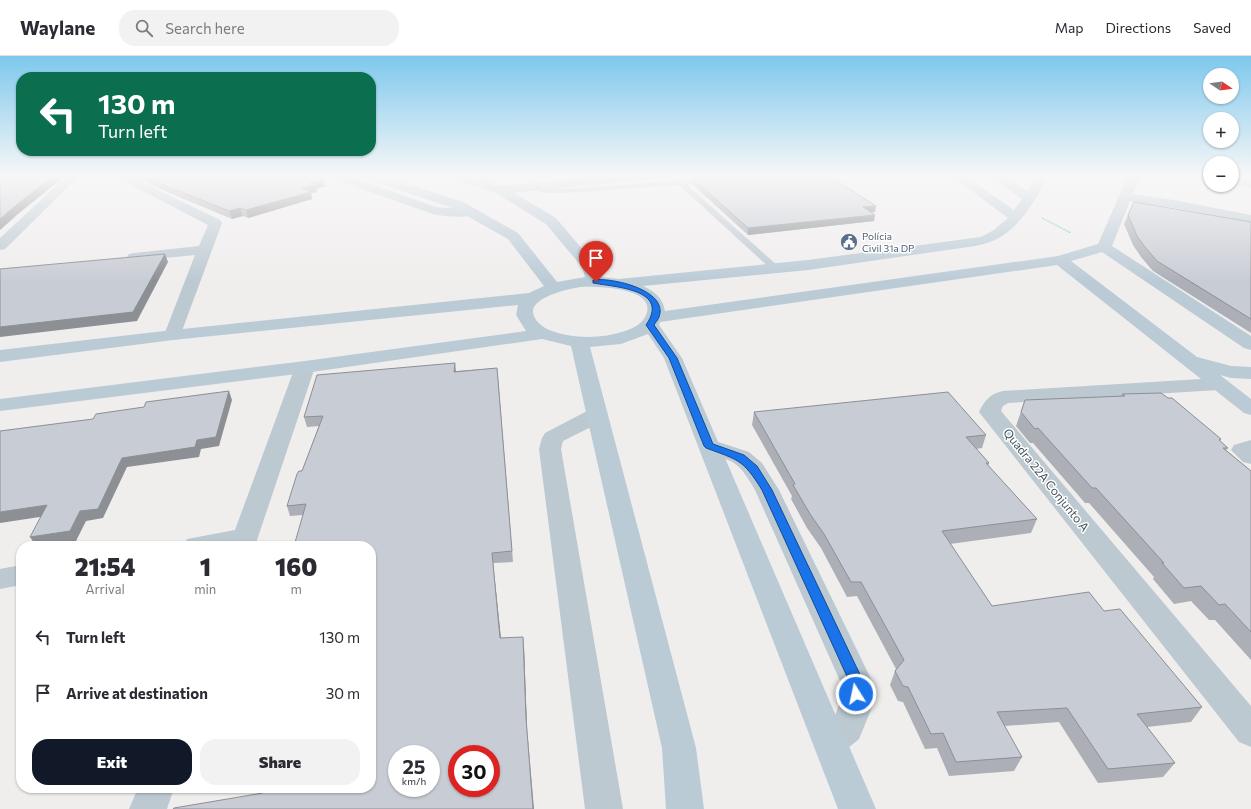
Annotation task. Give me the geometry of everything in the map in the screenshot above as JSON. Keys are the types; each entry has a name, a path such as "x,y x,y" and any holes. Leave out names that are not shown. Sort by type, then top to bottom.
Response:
{"street":[{"path":"0,246 37,211"},
{"path":"173,335 214,223 190,211"},
{"path":"439,211 448,213 471,212 513,236 553,288"},
{"path":"535,211 551,221 589,266 596,282"},
{"path":"619,284 808,265 966,243 989,238 1004,230 1019,211"},
{"path":"1105,247 1119,211"},
{"path":"1211,211 1251,219"},
{"path":"532,298 525,307 524,316 530,326 542,334 559,340 601,342 621,339 638,333 653,321 1060,260 1105,247 1251,344"},
{"path":"118,259 205,250"},
{"path":"1060,260 1251,409"},
{"path":"808,265 809,277 815,282 826,287 847,291"},
{"path":"0,356 173,335 532,298 553,288 580,282 619,284 637,289 650,297 656,307 653,321 673,358 857,809"},
{"path":"0,405 305,367 542,334"},
{"path":"579,342 679,748 685,809"},
{"path":"1190,361 1231,372 1251,373"},
{"path":"243,541 305,367"},
{"name":"Quadra 22A Conjunto A","path":"1218,384 1003,397 994,403 990,412 1251,731"},
{"path":"597,415 553,438 550,448 604,809"},
{"path":"709,446 741,457 754,468 767,490 857,683 856,704 847,728 830,742"},
{"path":"1251,448 1242,450 1251,457"},
{"path":"0,579 16,576"},
{"path":"148,809 154,793"}],"lane":[{"path":"712,211 775,268"}],"path":[{"path":"1029,211 1065,230 1105,247"}],"building":[{"path":"0,211 9,211 0,219"},
{"path":"729,211 869,211 875,215 748,228"},
{"path":"1130,211 1187,211 1251,222 1251,319 1157,261 1137,236 1128,215"},
{"path":"165,254 133,312 0,327 0,269"},
{"path":"455,363 454,372 497,368 512,551 492,553 500,638 523,637 526,718 533,809 173,809 263,793 376,793 376,541 295,541 306,504 287,506 297,474 299,471 302,471 323,416 304,417 317,375"},
{"path":"229,391 216,437 197,440 195,447 122,458 98,509 80,511 70,531 30,537 47,505 0,512 0,431 93,419 96,414 144,407 146,402"},
{"path":"948,392 986,435 966,437 989,463 986,463 1037,519 942,531 992,606 1089,592 1104,611 1120,609 1202,707 1137,714 1175,763 1108,769 1067,708 997,712 1022,757 956,762 943,733 931,734 908,687 903,686 895,671 904,660 861,582 851,582 824,534 793,485 795,484 754,412"},
{"path":"1161,393 1168,398 1172,398 1221,439 1219,440 1228,448 1223,448 1251,471 1251,632 1225,604 1219,605 1201,586 1184,588 1162,563 1164,563 1096,488 1092,488 1038,428 1035,429 1021,412 1025,400"}],"place":[{"name":"Polícia Civil 31a DP","path":"849,242"}],"route":[{"path":"596,282 619,284 637,289 650,297 656,307 656,317 650,325 673,358 709,446 741,457 754,468 767,490 857,683 856,694"}]}
